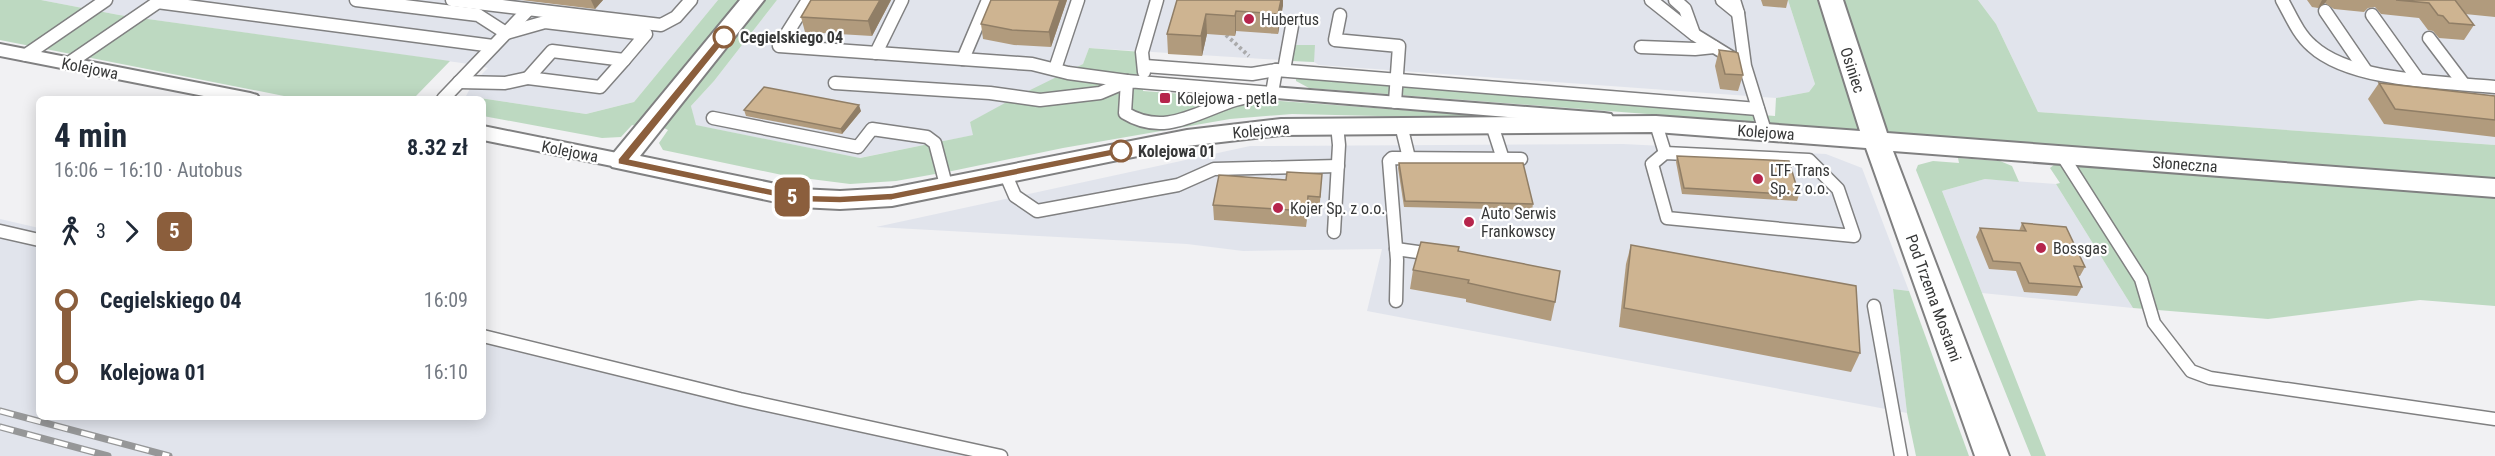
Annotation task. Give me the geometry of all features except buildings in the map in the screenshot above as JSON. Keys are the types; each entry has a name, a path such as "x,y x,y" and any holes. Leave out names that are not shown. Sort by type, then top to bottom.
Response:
{"street":[{"path":"622,161 752,0"},
{"name":"Osiniec","path":"1831,0 1876,140"},
{"name":"Kolejowa","path":"0,50 235,96"},
{"name":"Kolejowa","path":"1272,93 1492,125 1656,124 1761,120 1876,140"},
{"name":"Kolejowa","path":"486,134 800,198 840,200 892,197 1187,138 1281,127 1337,125 1398,113 1563,116 1656,124"},
{"name":"Słoneczna","path":"1876,140 2495,188"},
{"name":"Pod Trzema Mostami","path":"1876,140 1992,456"}],"lane":[{"path":"26,55 106,0"},
{"path":"356,0 478,15 506,33 544,22 646,34 600,87 528,78 505,82 459,82"},
{"path":"452,0 661,25 676,17 691,0"},
{"path":"808,0 779,46 963,59 1055,69 1127,81"},
{"path":"876,54 902,0"},
{"path":"963,59 988,0"},
{"path":"1055,69 1078,0"},
{"path":"1143,82 1142,52 1156,0"},
{"path":"1651,0 1695,35 1745,66"},
{"path":"1675,0 1685,9 1695,35"},
{"path":"1722,0 1738,13"},
{"path":"1144,66 1252,74 1280,70 1559,93 1761,120 1745,66 1738,13 1734,0"},
{"path":"2282,0 2304,37 2316,50 2336,61 2366,71 2495,87"},
{"path":"69,63 159,1 493,46"},
{"path":"446,96 528,10"},
{"path":"2325,11 2366,71"},
{"path":"1340,15 1335,40 1399,46 1396,79 1398,113 1409,158"},
{"path":"2372,15 2417,78"},
{"path":"1272,93 1292,26"},
{"path":"2429,38 2463,83"},
{"path":"1641,47 1695,49 1714,47"},
{"path":"528,78 552,51 624,60"},
{"path":"835,83 990,93 1040,100 1100,93 1127,81"},
{"name":"Kolejowa","path":"1127,81 1272,93 1236,99 1164,123 1148,125 1135,122 1125,113 1127,81"},
{"path":"1559,93 1563,116"},
{"path":"713,118 858,147 872,129 927,137 935,143 946,185"},
{"path":"1656,124 1665,153"},
{"path":"1334,232 1338,166 1337,125"},
{"path":"1492,125 1503,159"},
{"path":"1665,153 1809,160 1839,189 1854,236 1667,218 1652,164 1665,153"},
{"path":"2062,154 2141,279 2154,323 2192,371 2210,378 2495,419"},
{"path":"1395,301 1396,249 1389,161 1392,158 1521,159"},
{"path":"1005,173 1015,196 1038,211 1178,185 1214,169 1338,166"},
{"path":"0,231 36,239"},
{"path":"1396,249 1442,256"},
{"path":"1874,306 1901,456"},
{"path":"486,337 740,399 1000,456"}],"shaded area":[{"path":"41,0 718,0 634,102 586,114 486,99 486,96 466,96 473,83 488,68 476,65 119,15"},
{"path":"777,0 1788,0 1815,84 1809,92 1776,98 1319,65 1314,62 1089,48 1083,64 970,122 974,135 859,158 695,125 691,106 714,81"},
{"path":"1978,0 2495,0 2495,145 2038,112 1996,24"},
{"path":"1623,144 1826,154 1862,168 1909,291 1893,289 1907,413 1367,311 1382,249 1243,251 1187,244 876,227 1250,146"},
{"path":"1985,179 2056,184 2133,308 1982,293 1942,191"},
{"path":"0,219 36,227 36,420 486,420 486,330 1005,456 0,456"}],"green space":[{"path":"0,0 41,0 119,15 450,61 416,96 284,96 0,40"},
{"path":"718,0 743,0 641,127 632,125 621,137 602,138 486,117 486,99 586,114 634,102"},
{"path":"761,0 777,0 714,81 691,106 696,125 860,158 973,135 970,122 1083,64 1089,48 1142,52 1143,91 1470,115 1465,118 1292,114 1230,119 1063,148 896,181 850,184 787,176 663,150 659,143 668,130 662,127 728,42 733,43 736,38 732,37"},
{"path":"1788,0 1978,0 1996,24 2038,112 2495,145 2495,179 1309,88 1296,81 1296,77 1775,116 1776,98 1809,92 1815,84"},
{"path":"1295,45 1315,45 1314,62 1292,61"},
{"path":"1958,158 2000,161 2012,166 2019,182 1985,179 1942,191 2046,456 2031,456 1916,170 1918,165 1933,161 1959,163"},
{"path":"2055,164 2495,198 2495,306 2420,300 2268,319 2133,308 2056,184 2060,183 2050,168"},
{"path":"1893,289 1909,291 1969,456 1916,456 1907,413"}],"railway":[{"path":"0,411 169,456"},
{"path":"0,427 108,456"}],"bus line":[{"name":"5","path":"724,37 622,161 800,198 840,200 892,197 1121,151"}],"place":[{"name":"Hubertus","path":"1249,19"},
{"name":"Cegielskiego 04","path":"724,37"},
{"name":"Kolejowa - pętla","path":"1165,98"},
{"name":"Kolejowa 01","path":"1121,151"},
{"name":"LTF Trans Sp. z o.o.","path":"1758,179"},
{"name":"Kojer Sp. z o.o.","path":"1278,208"},
{"name":"Auto Serwis Frankowscy","path":"1469,222"},
{"name":"Bossgas","path":"2041,248"}]}
